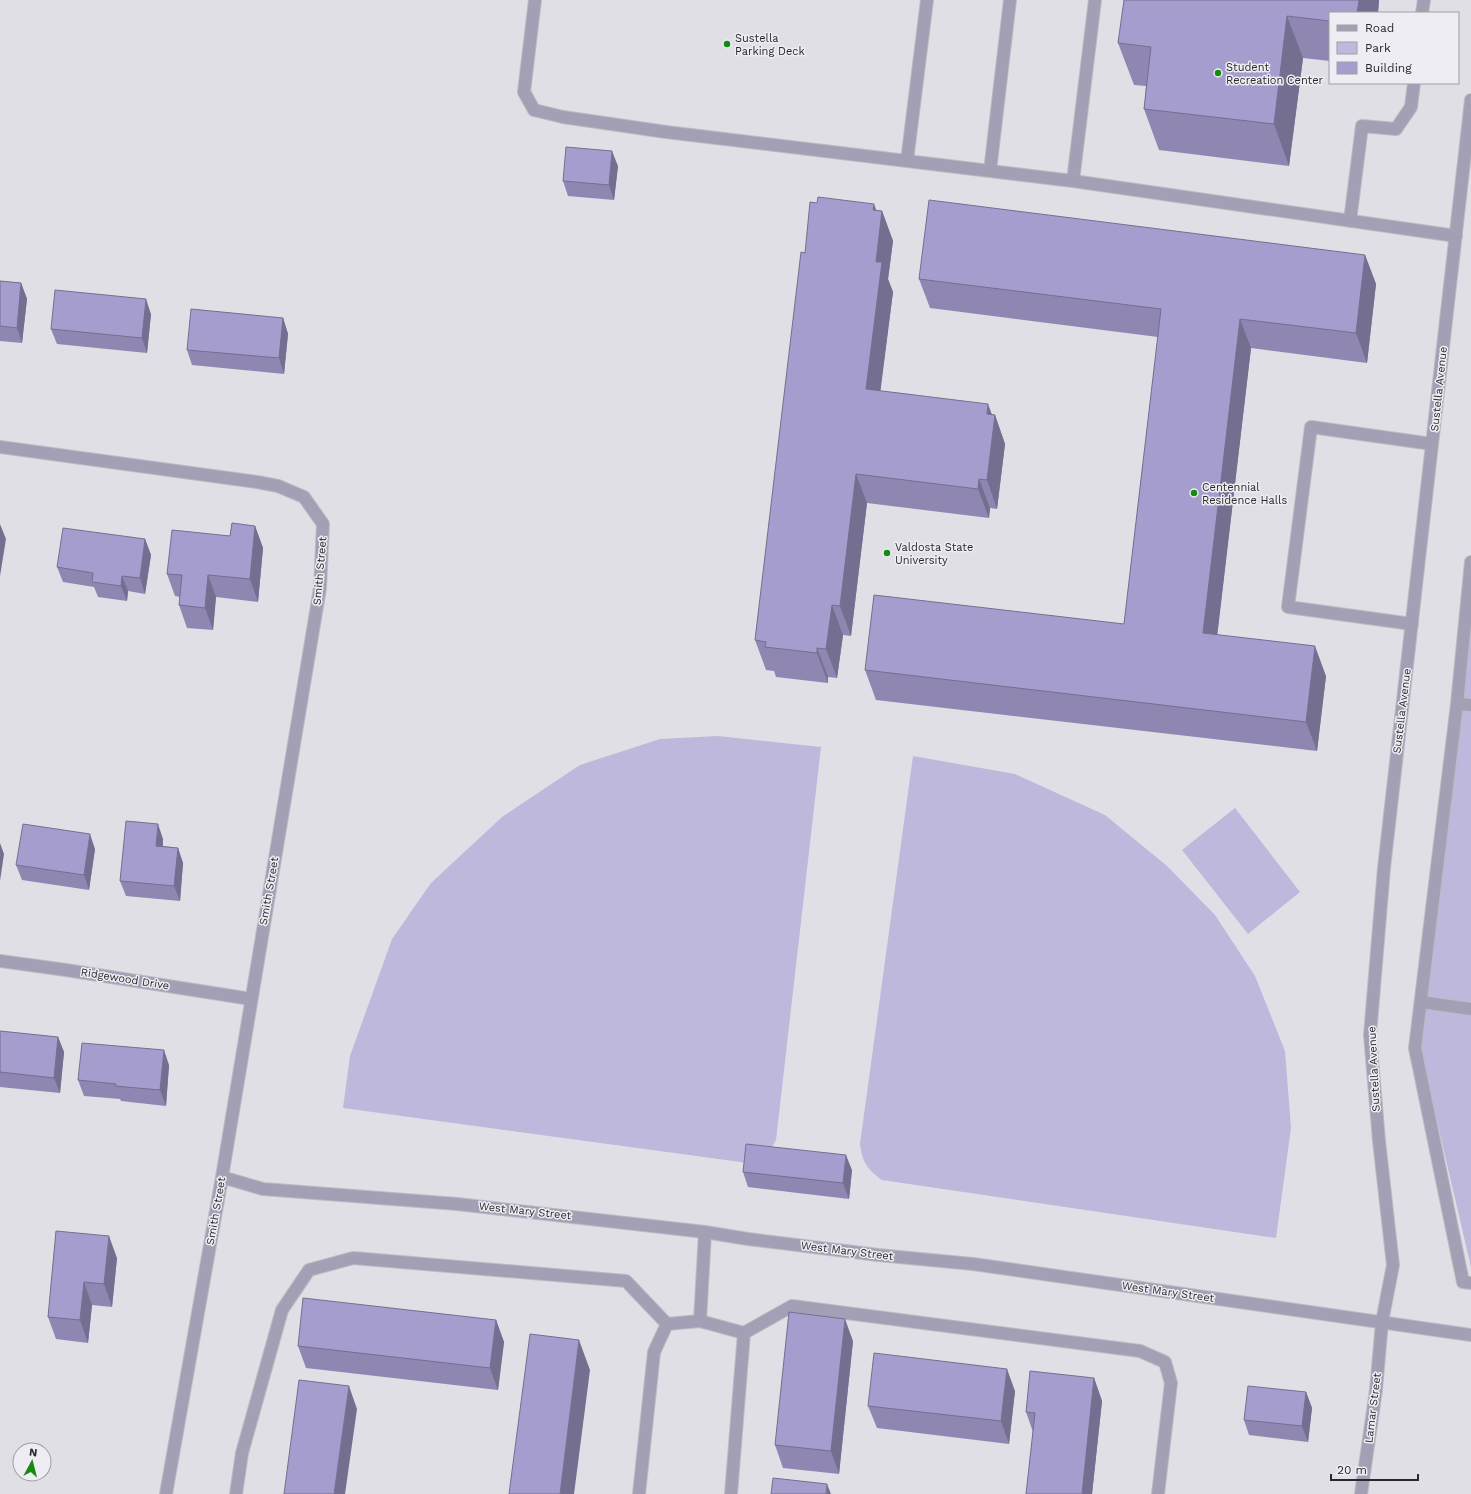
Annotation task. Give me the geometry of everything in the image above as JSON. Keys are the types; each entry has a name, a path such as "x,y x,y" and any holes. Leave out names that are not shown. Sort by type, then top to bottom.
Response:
{"street":[{"path":"535,0 524,92 534,110 563,117 670,133 1073,181 1456,236"},
{"path":"907,161 927,0"},
{"path":"990,171 1010,0"},
{"path":"1073,181 1095,0"},
{"path":"1422,12 1424,0"},
{"path":"1350,221 1362,126 1396,129 1411,107 1414,84"},
{"name":"Sustella Avenue","path":"1382,1322 1393,1266 1379,1141 1370,1035 1385,860 1471,100"},
{"path":"1412,624 1288,607 1311,427 1432,444"},
{"name":"Smith Street","path":"0,447 102,460 278,486 304,497 323,524 320,588 222,1177 166,1494"},
{"path":"1471,562 1457,704 1415,1048 1463,1282 1471,1283"},
{"path":"1457,704 1471,705"},
{"name":"Ridgewood Drive","path":"0,961 251,998"},
{"path":"1421,1002 1471,1009"},
{"name":"West Mary Street","path":"222,1177 263,1189 457,1204 705,1232 748,1239 878,1255 973,1264 1471,1334"},
{"path":"700,1320 705,1232"},
{"path":"236,1494 242,1453 282,1310 309,1270 353,1258 626,1281 667,1324"},
{"path":"667,1324 700,1320 744,1333 792,1306 1140,1351 1165,1362 1171,1383 1158,1494"},
{"name":"Lamar Street","path":"1361,1494 1376,1390 1382,1322"},
{"path":"639,1494 654,1352 667,1324"},
{"path":"730,1494 744,1333"}],"green space":[{"path":"1471,582 1471,1267 1421,1053"},
{"path":"718,736 821,747 776,1140 771,1149 748,1163 343,1108 350,1056 392,939 431,883 502,817 580,765 660,739"},
{"path":"913,756 1015,774 1105,815 1167,866 1215,915 1255,976 1285,1051 1291,1128 1276,1238 882,1180 869,1169 862,1156 860,1144"},
{"path":"1235,808 1300,892 1248,934 1182,850"}],"building":[{"name":"Student Recreation Center","path":"1124,0 1359,0 1357,12 1329,12 1329,21 1287,16 1274,124 1144,109 1151,47 1118,43"},
{"path":"566,147 612,151 609,185 563,181"},
{"path":"818,197 874,204 873,210 882,211 876,262 882,262 866,389 988,404 987,414 995,415 987,480 979,479 978,489 856,474 840,606 832,605 826,649 817,648 817,653 765,647 766,642 755,640 801,252 805,253 810,202 817,203"},
{"name":"Centennial Residence Halls","path":"929,200 1365,255 1356,333 1240,319 1203,633 1315,646 1306,722 865,670 874,595 1124,624 1161,309 919,279"},
{"path":"0,281 21,283 17,328 0,326"},
{"path":"55,290 146,299 142,338 51,329"},
{"path":"191,309 283,318 279,358 187,350"},
{"path":"232,523 255,526 250,579 208,575 205,608 179,605 182,575 167,574 172,530 230,536"},
{"path":"63,528 145,539 140,578 122,576 121,586 92,582 93,573 57,567"},
{"path":"126,821 158,824 156,846 178,848 174,886 120,881"},
{"path":"23,824 90,834 84,875 16,865"},
{"path":"0,1031 58,1037 54,1078 0,1072"},
{"path":"82,1043 164,1050 160,1090 115,1086 116,1084 78,1080"},
{"path":"746,1144 846,1155 843,1183 743,1172"},
{"path":"56,1231 109,1236 104,1284 84,1282 80,1320 48,1317"},
{"path":"303,1298 496,1320 490,1368 298,1346"},
{"path":"789,1312 845,1319 831,1451 775,1445"},
{"path":"530,1334 579,1340 560,1494 509,1494"},
{"path":"874,1353 1007,1369 1001,1421 868,1406"},
{"path":"1030,1371 1094,1378 1082,1494 1026,1494 1035,1413 1026,1412"},
{"path":"299,1380 349,1386 334,1494 284,1494"},
{"path":"1248,1386 1306,1392 1302,1426 1244,1420"},
{"path":"773,1478 827,1484 826,1494 771,1494"}],"place":[{"name":"Sustella Parking Deck","path":"727,44"},
{"name":"Student Recreation Center","path":"1218,73"},
{"name":"Centennial Residence Halls","path":"1194,493"},
{"name":"Valdosta State University","path":"887,553"}]}
